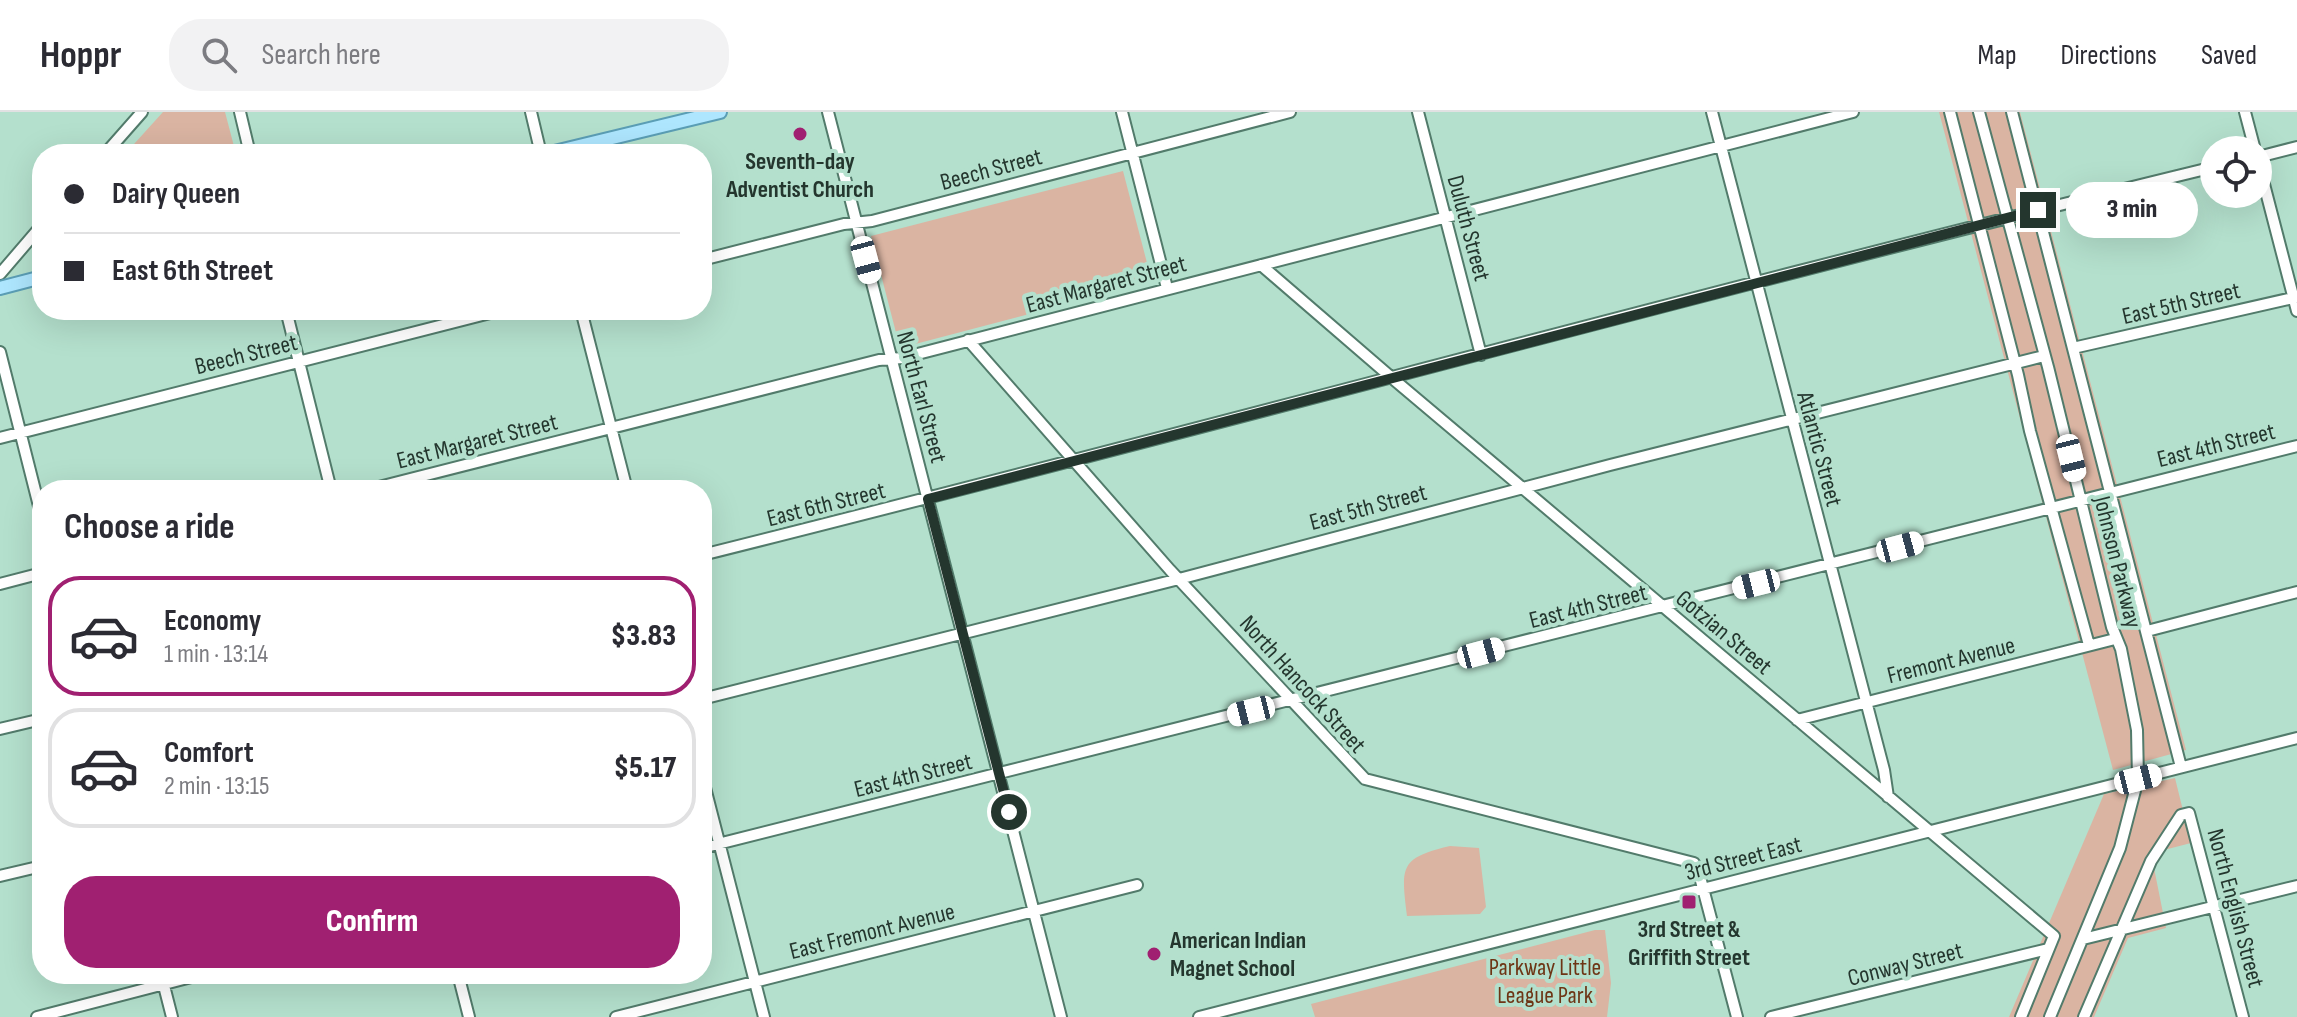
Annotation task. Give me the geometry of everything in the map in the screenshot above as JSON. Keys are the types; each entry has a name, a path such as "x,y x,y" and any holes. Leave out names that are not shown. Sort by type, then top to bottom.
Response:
{"main road":[{"path":"586,144 720,112"},
{"path":"0,288 32,280"}],"street":[{"path":"114,144 142,112"},
{"path":"240,112 248,144"},
{"path":"531,112 541,144"},
{"name":"North Earl Street","path":"828,112 1061,1017"},
{"path":"1122,112 1167,288"},
{"name":"Beech Street","path":"712,258 856,222 872,221 1290,112"},
{"name":"Duluth Street","path":"1418,112 1481,355"},
{"name":"Atlantic Street","path":"1712,112 1884,770 1888,797"},
{"name":"East Margaret Street","path":"406,480 968,340 1853,112"},
{"name":"Johnson Parkway","path":"1950,112 2030,431 2089,645"},
{"name":"Johnson Parkway","path":"1979,112 2115,639 2121,649 2137,730 2138,779 2120,848 2050,1017"},
{"name":"Johnson Parkway","path":"2012,112 2181,767"},
{"path":"2245,112 2251,136"},
{"path":"2272,155 2297,147"},
{"name":"East 6th Street","path":"712,553 928,499 1979,224 2200,170"},
{"path":"2271,208 2297,311"},
{"path":"0,274 32,237"},
{"name":"Gotzian Street","path":"1261,265 2054,936 2048,949"},
{"name":"East 5th Street","path":"2073,348 2295,297"},
{"path":"289,320 329,480"},
{"name":"Beech Street","path":"0,438 462,320"},
{"path":"584,320 625,480"},
{"name":"North Hancock Street","path":"968,340 1072,461 1365,779 1690,860 1697,866 1703,889"},
{"path":"0,352 32,480"},
{"name":"East 5th Street","path":"712,696 2044,356"},
{"name":"East 4th Street","path":"712,846 2297,446"},
{"path":"0,584 32,576"},
{"path":"2147,631 2297,592"},
{"name":"Fremont Avenue","path":"1797,720 2115,639"},
{"path":"0,729 32,721"},
{"name":"3rd Street East","path":"1199,1017 1225,1014 2297,738"},
{"name":"North English Street","path":"2123,930 2151,861 2185,813 2191,816 2243,1017"},
{"path":"712,816 764,1017"},
{"path":"0,876 32,868"},
{"name":"East Fremont Avenue","path":"616,1017 1137,885"},
{"path":"2083,939 2297,886"},
{"path":"1703,889 1737,1017"},
{"path":"2084,1017 2123,930"},
{"path":"2021,1017 2048,949"},
{"name":"Conway Street","path":"1771,1017 2048,949"},
{"path":"37,1017 146,984"},
{"path":"163,984 172,1017"},
{"path":"461,984 469,1017"}],"green space":[{"path":"163,112 225,112 233,144 134,144"},
{"path":"1939,112 2020,112 2186,750 2113,770"},
{"path":"1123,171 1152,282 900,348 871,236"},
{"path":"2175,778 2191,843 2164,850 2154,868 2166,928 2128,938 2094,1017 2009,1017 2104,794"},
{"path":"1450,846 1479,848 1486,907 1480,914 1407,916 1404,886 1407,867 1421,855"},
{"name":"Parkway Little League Park","path":"1595,930 1605,930 1611,983 1607,1017 1315,1017 1311,1004"}],"place":[{"name":"Seventh-day Adventist Church","path":"800,134"},
{"name":"3rd Street & Griffith Street","path":"1689,902"},
{"name":"American Indian Magnet School","path":"1154,954"}],"route":[{"path":"1009,812 928,499 2038,210"}]}
